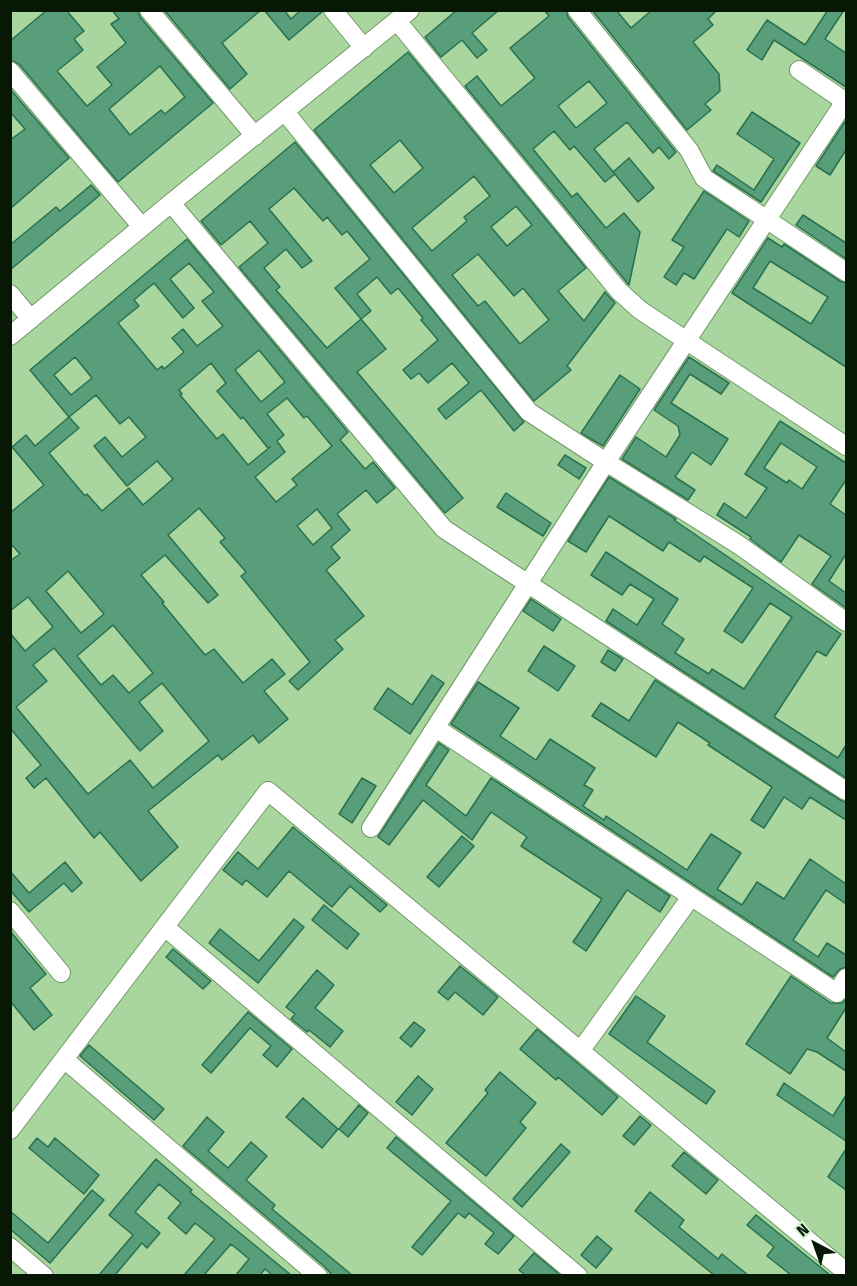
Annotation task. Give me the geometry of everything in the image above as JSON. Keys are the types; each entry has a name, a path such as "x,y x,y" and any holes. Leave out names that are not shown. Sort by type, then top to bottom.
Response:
{"street":[{"path":"149,10 255,136"},
{"path":"333,10 364,48"},
{"path":"577,10 689,150 704,178 846,272"},
{"path":"10,336 404,16 619,291 639,310 846,446"},
{"path":"370,828 606,462 846,101 800,70"},
{"path":"10,71 142,227"},
{"path":"285,112 530,412 739,544 846,622"},
{"path":"171,203 444,529 846,791"},
{"path":"10,294 31,319"},
{"path":"436,728 837,993 846,978"},
{"path":"10,1130 166,928 268,791 846,1272"},
{"path":"581,1050 692,897"},
{"path":"10,911 62,973"},
{"path":"166,928 578,1275"},
{"path":"64,1059 318,1275"},
{"path":"10,1247 44,1275"}],"building":[{"path":"47,10 66,10 84,31 74,39 83,50 57,71 87,106 112,85 97,67 126,43 111,24 119,19 112,10 138,10 140,17 213,103 118,182 19,64 10,60 10,41","holes":["160,66 185,97 165,114 161,110 130,135 109,109"]},
{"path":"164,10 261,10 222,43 247,74 230,89"},
{"path":"264,10 284,10 291,19 301,10 322,10 322,12 289,40"},
{"path":"457,10 499,10 472,33 487,50 477,58 462,40 441,57 425,37"},
{"path":"544,10 566,10 568,17 676,152 669,159 659,147 653,153 627,122 594,149 615,174 605,182 574,146 570,150 554,131 533,149 572,197 577,193 606,228 624,213 640,232 629,285 465,86 477,76 501,106 535,78 510,48 549,16","holes":["589,81 607,103 576,128 558,106"]},
{"path":"592,10 616,10 631,28 652,10 717,10 708,19 713,25 693,42 719,74 720,91 705,104 711,110 687,130"},
{"path":"828,10 844,10 825,39 846,53 846,87 774,40 762,60 747,50 767,20 805,45"},
{"path":"408,52 586,268 558,291 584,321 605,292 615,303 567,366 571,370 534,401 314,130","holes":["400,140 423,168 394,193 370,165","474,176 490,196 464,217 467,221 432,251 412,228","516,206 532,225 507,246 491,227","478,254 514,296 523,288 549,320 520,344 485,301 478,306 452,275"]},
{"path":"10,89 69,158 10,209 10,140 25,129 10,112"},
{"path":"752,112 800,143 761,202 713,171 717,165 754,190 774,159 737,134"},
{"path":"846,120 846,150 830,175 816,166"},
{"path":"295,142 524,422 514,431 481,390 446,419 438,409 469,383 452,363 428,383 419,373 411,379 403,370 438,340 421,320 423,318 398,288 391,294 377,277 357,294 371,311 361,319 386,349 357,372 463,498 445,513 239,267 268,243 250,221 221,245 201,221","holes":["294,188 323,221 327,217 342,235 347,231 370,259 335,288 361,319 327,348 276,290 280,287 264,268 286,249 302,268 312,261 269,209"]},
{"path":"629,158 654,188 638,202 613,172"},
{"path":"91,185 100,195 10,270 10,245 56,207 60,211"},
{"path":"704,191 749,221 739,237 727,229 694,279 684,273 676,285 664,277 684,247 672,240"},
{"path":"803,215 846,243 846,259 796,225"},
{"path":"768,238 782,247 784,244 846,283 846,367 732,293","holes":["770,261 828,297 811,324 753,288"]},
{"path":"187,239 348,432 340,440 365,469 373,462 395,488 377,503 366,490 337,514 350,530 331,547 340,558 326,570 364,616 335,640 343,649 298,690 289,681 310,662 241,576 246,572 220,542 225,538 199,508 168,535 218,595 208,603 165,555 141,575 205,655 214,649 243,683 272,659 285,674 264,691 288,719 259,743 253,735 222,760 218,755 148,811 178,847 141,881 100,832 94,838 46,778 34,788 26,778 41,765 10,728 10,633 25,651 53,627 28,597 10,611 10,561 20,554 10,543 10,513 44,485 12,447 26,435 35,446 69,417 30,370","holes":["189,263 214,292 202,301 223,326 197,346 183,329 172,338 184,352 164,369 162,366 157,370 118,323 139,306 134,300 154,283 183,318 194,308 170,279","259,350 285,382 261,402 235,370","75,357 92,378 71,395 54,375","211,363 226,383 217,391 241,419 243,417 268,448 270,447 248,465 223,434 217,439 180,395 182,394 179,390","96,395 120,424 129,417 146,437 122,457 105,437 94,446 127,486 157,461 173,479 143,505 129,488 102,511 87,494 85,496 49,453 79,428 69,417","287,398 304,418 307,416 332,446 292,479 297,485 276,502 255,477 285,452 277,441 284,435 267,414","317,509 332,528 313,545 297,526","68,571 104,614 81,633 46,591","113,625 153,673 129,693 113,675 101,685 77,656","54,648 140,751 163,731 139,702 162,683 209,741 153,788 130,760 88,794 16,707 47,681 33,665"]},
{"path":"689,357 729,383 721,394 690,374 671,403 728,439 711,465 692,452 675,477 695,490 688,500 622,459 636,437 666,457 680,435 678,426 654,410"},
{"path":"620,375 640,389 603,446 581,433"},
{"path":"780,421 846,463 846,480 830,504 846,515 846,554 829,581 846,593 846,608 812,584 831,556 799,535 781,562 750,539 751,537 717,515 724,503 746,518 767,488 745,474","holes":["781,443 817,467 802,489 789,480 787,483 764,468"]},
{"path":"565,455 586,468 579,479 558,465"},
{"path":"609,477 676,519 674,520 841,634 826,656 817,651 774,717 838,758 846,745 846,778 606,621 613,609 637,625 654,599 630,584 622,595 591,575 606,552 678,599 662,624 684,639 675,653 709,674 712,669 744,689 792,617 770,603 742,643 724,631 753,588 704,556 700,562 669,542 663,551 609,516 586,552 568,541"},
{"path":"506,493 551,523 543,536 497,507"},
{"path":"531,599 561,619 553,631 523,611"},
{"path":"544,646 575,666 558,691 528,671"},
{"path":"608,650 623,659 615,671 601,662"},
{"path":"432,675 444,683 410,734 374,709 388,688 412,705"},
{"path":"655,680 846,802 846,820 810,797 802,809 784,797 764,828 751,820 772,787 708,745 710,743 678,722 656,757 592,716 601,703 629,721"},
{"path":"478,682 519,708 500,736 536,760 550,739 595,768 584,785 593,790 583,806 604,820 606,816 687,870 711,834 741,853 717,889 742,905 757,882 784,899 810,859 846,884 846,904 826,890 793,940 818,957 827,943 846,955 846,967 840,969 833,977 451,724"},
{"path":"439,743 449,750 426,785 466,816 491,778 670,896 660,912 627,890 586,951 573,942 602,899 521,846 527,837 491,812 472,840 423,800 389,845 378,837"},
{"path":"362,778 376,786 352,823 339,814"},
{"path":"293,827 387,905 380,912 350,886 332,907 289,871 267,897 246,880 242,885 223,870 238,852 258,869"},
{"path":"462,836 474,846 439,887 427,877"},
{"path":"65,862 82,883 72,892 64,883 29,912 10,890 10,871 29,893"},
{"path":"324,905 359,934 347,949 312,920"},
{"path":"294,919 304,927 258,983 209,943 220,929 259,961"},
{"path":"10,931 46,974 30,988 52,1015 34,1030 10,1001"},
{"path":"173,949 211,981 203,989 166,957"},
{"path":"460,966 498,997 483,1015 455,992 448,1000 438,992"},
{"path":"317,970 334,985 315,1008 343,1031 330,1047 291,1019 295,1014 286,1007"},
{"path":"791,976 831,1003 842,1003 846,999 846,1008 827,1038 846,1052 846,1071 817,1052 807,1049 790,1074 746,1044"},
{"path":"636,996 665,1016 647,1042 715,1091 706,1104 609,1034"},
{"path":"248,1012 292,1049 277,1067 263,1055 271,1046 250,1028 211,1073 202,1065"},
{"path":"414,1022 425,1030 411,1047 400,1038"},
{"path":"537,1029 618,1097 602,1115 558,1077 556,1080 520,1049"},
{"path":"89,1045 164,1109 154,1120 80,1056"},
{"path":"500,1072 536,1103 520,1122 526,1128 486,1176 446,1143 488,1093 485,1090"},
{"path":"418,1076 433,1089 412,1115 396,1102"},
{"path":"784,1083 833,1116 846,1095 846,1141 777,1095"},
{"path":"303,1098 338,1129 322,1148 286,1117"},
{"path":"359,1105 368,1113 348,1137 339,1129"},
{"path":"640,1116 651,1125 634,1145 623,1136"},
{"path":"207,1117 224,1132 208,1151 228,1168 251,1142 267,1156 246,1180 275,1205 272,1209 352,1275 332,1275 183,1146"},
{"path":"396,1137 514,1236 498,1254 485,1244 494,1233 469,1213 465,1218 458,1213 422,1255 412,1247 451,1201 387,1148"},
{"path":"37,1138 48,1147 55,1138 99,1175 84,1194 29,1148"},
{"path":"561,1144 570,1152 522,1207 513,1199"},
{"path":"846,1149 846,1190 828,1177"},
{"path":"684,1152 718,1180 706,1194 672,1166"},
{"path":"156,1159 192,1190 190,1192 291,1275 272,1275 265,1269 260,1275 236,1275 249,1259 231,1244 204,1275 184,1275 215,1239 195,1223 186,1234 168,1218 181,1203 159,1184 135,1212 160,1233 147,1248 142,1243 115,1275 99,1275 133,1235 109,1215"},
{"path":"92,1190 104,1200 50,1263 10,1229 10,1211 48,1243"},
{"path":"650,1192 684,1220 679,1227 718,1259 722,1254 748,1275 714,1275 635,1211"},
{"path":"756,1215 830,1275 791,1275 767,1256 774,1247 747,1225"},
{"path":"597,1236 612,1249 596,1268 581,1255"},
{"path":"534,1253 560,1275 525,1275 519,1270"}]}
